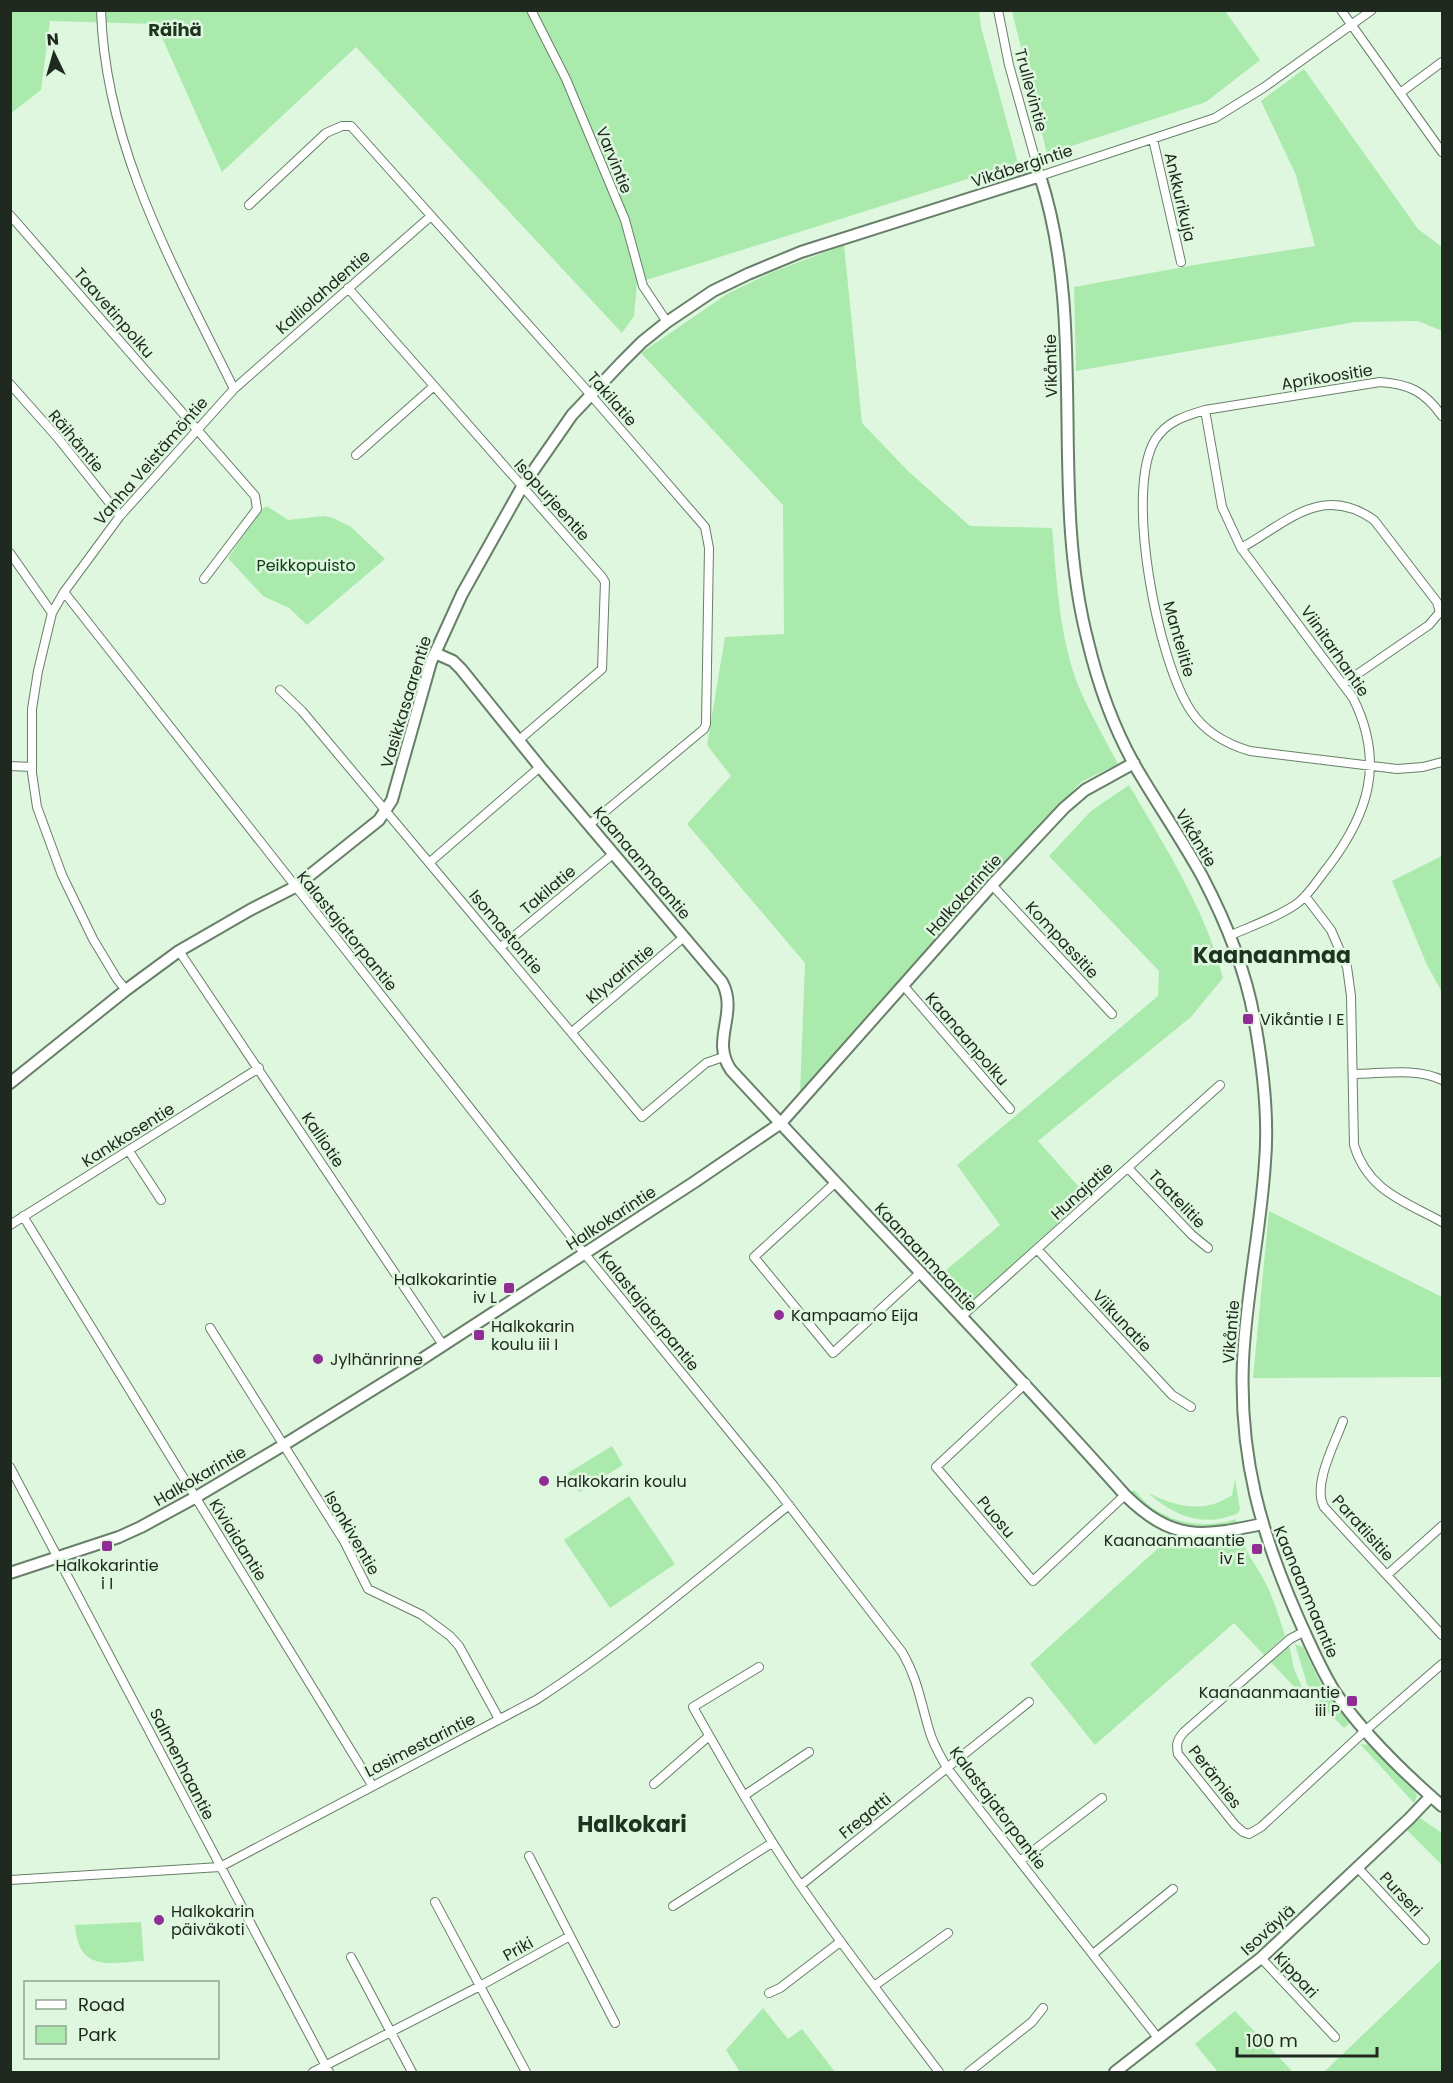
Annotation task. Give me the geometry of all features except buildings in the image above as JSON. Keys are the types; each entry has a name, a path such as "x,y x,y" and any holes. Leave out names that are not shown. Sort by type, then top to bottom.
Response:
{"street":[{"path":"101,10 107,79 114,114 127,157 181,282 234,389"},
{"name":"Varvintie","path":"531,10 566,79 625,220 643,286 667,322"},
{"name":"Trullevintie","path":"999,10 1012,76 1040,176"},
{"path":"1341,10 1443,152"},
{"name":"Vikåbergintie","path":"667,322 713,291 769,264 1153,139 1224,113 1372,10"},
{"path":"1400,93 1443,62"},
{"name":"Takilatie","path":"249,205 326,133 342,126 351,126 700,519 708,536 709,548 704,729 590,824"},
{"name":"Ankkurikuja","path":"1153,139 1181,262"},
{"name":"Vikåntie","path":"1040,176 1048,200 1064,292 1068,481 1076,583 1081,616 1101,688 1117,728 1134,763 1202,876 1229,936 1254,1018 1264,1083 1267,1134 1243,1359 1246,1445 1250,1474 1262,1524"},
{"name":"Taavetinpolku","path":"10,215 255,496 257,509 204,579"},
{"name":"Kalliolahdentie","path":"234,389 431,216"},
{"name":"Isopurjeentie","path":"348,288 602,577 606,587 602,669 519,741"},
{"name":"Vasikkasaarentie","path":"126,990 179,951 295,887 375,825 392,800 424,682 435,654 467,584 522,487 551,443 590,394 642,342 667,322"},
{"name":"Aprikoositie","path":"1204,410 1380,382 1400,383 1417,390 1434,404 1443,416"},
{"name":"Räihäntie","path":"10,384 57,437 120,516"},
{"path":"356,455 434,386"},
{"name":"Vanha Veistämöntie","path":"126,990 93,939 62,875 37,807 32,767 32,709 38,671 52,613 64,592 120,516 234,389"},
{"name":"Viinitarhantie","path":"1204,410 1222,507 1241,548 1344,684 1363,718 1370,747 1370,766 1364,802 1356,824 1335,857 1305,896 1289,908 1229,936"},
{"name":"Mantelitie","path":"1204,410 1182,416 1164,429 1155,440 1150,452 1144,484 1144,535 1147,567 1159,628 1173,676 1181,694 1202,725 1233,746 1260,752 1370,766"},
{"path":"1241,548 1306,509 1338,504 1364,513 1374,520 1437,602 1440,612 1429,625 1344,684"},
{"path":"10,552 52,613"},
{"name":"Kalastajatorpantie","path":"64,592 585,1253 789,1505 902,1652 913,1670 930,1733 947,1768 1158,2037"},
{"name":"Kaanaanmaantie","path":"435,654 453,661 461,669 540,767 722,982 727,992 728,1006 722,1048 723,1057 731,1070 961,1317 1026,1383 1141,1511 1156,1522 1190,1533 1214,1534 1262,1524 1283,1583 1331,1685 1366,1730 1395,1762 1443,1806"},
{"name":"Isomastontie","path":"280,690 302,711 642,1117 706,1063 723,1057"},
{"path":"1370,766 1397,769 1443,762"},
{"name":"Halkokarintie","path":"10,1573 119,1537 196,1497 443,1345 781,1123 992,885 1076,797 1094,784 1134,763"},
{"path":"10,766 32,767"},
{"path":"430,862 540,767"},
{"name":"Takilatie","path":"501,947 613,854"},
{"name":"Kompassitie","path":"992,885 1112,1014"},
{"path":"1305,896 1331,930 1347,967 1351,996 1354,1145 1362,1167 1371,1180 1387,1192 1443,1222"},
{"name":"Klyvarintie","path":"572,1032 684,937"},
{"name":"Kalliotie","path":"179,951 443,1345"},
{"name":"Kaanaanpolku","path":"903,986 1010,1109"},
{"path":"10,1083 126,990"},
{"name":"Kankkosentie","path":"10,1225 259,1068"},
{"path":"1353,1074 1425,1074 1443,1080"},
{"name":"Hunajatie","path":"961,1317 1220,1085"},
{"path":"129,1151 161,1200"},
{"name":"Taatelitie","path":"1128,1168 1192,1235 1208,1248"},
{"path":"837,1182 754,1257 833,1353 920,1273"},
{"name":"Kiviaidantie","path":"23,1216 372,1785"},
{"name":"Viikunatie","path":"1037,1249 1172,1395 1191,1407"},
{"name":"Isonkiventie","path":"210,1328 282,1446 344,1541 368,1589 422,1615 450,1636 459,1646 499,1719"},
{"name":"Puosu","path":"1026,1383 936,1467 1033,1581 1125,1495"},
{"name":"Paratiisitie","path":"1343,1421 1322,1477 1319,1494 1321,1502 1443,1635"},
{"name":"Salmenhaantie","path":"10,1467 327,2070"},
{"name":"Lasimestarintie","path":"10,1880 220,1867 536,1700 572,1677 789,1505"},
{"path":"1387,1575 1443,1526"},
{"name":"Perämies","path":"1305,1631 1290,1638 1184,1732 1176,1745 1178,1754 1235,1825 1248,1834 1261,1827 1366,1730"},
{"path":"1366,1730 1443,1664"},
{"path":"759,1667 693,1707 772,1843 840,1942 939,2073"},
{"name":"Fregatti","path":"801,1885 1029,1702"},
{"path":"654,1784 710,1736"},
{"path":"746,1795 809,1752"},
{"name":"Isoväylä","path":"1114,2073 1261,1958 1431,1796"},
{"path":"1020,1861 1102,1797"},
{"path":"673,1906 772,1843"},
{"path":"529,1856 615,2023"},
{"name":"Purseri","path":"1358,1868 1425,1940"},
{"path":"1093,1954 1173,1889"},
{"path":"435,1902 526,2073"},
{"path":"874,1986 948,1933"},
{"name":"Priki","path":"313,2073 327,2070 391,2031 480,1986 570,1936"},
{"path":"769,1993 780,1988 840,1942"},
{"path":"351,1957 412,2073"},
{"name":"Kippari","path":"1261,1958 1335,2037"},
{"path":"969,2073 1032,2022 1043,2008"}],"green space":[{"path":"11,11 979,11 981,27 1018,163 637,283 634,316 622,333 356,47 222,172 156,24 50,21 41,90 11,113"},
{"path":"1012,11 1225,11 1260,60 1206,102 1047,154"},
{"path":"1304,69 1418,229 1442,247 1442,331 1418,321 1355,322 1076,371 1074,287 1315,246 1296,175 1261,101"},
{"path":"844,245 862,423 908,471 970,526 1052,528 1060,610 1067,651 1084,699 1118,764 1081,782 800,1095 805,963 687,824 731,776 707,745 725,637 784,634 783,505 641,353 727,294 770,273"},
{"name":"Peikkopuisto","path":"267,506 288,520 324,516 333,518 351,527 385,559 307,625 289,608 263,596 228,558 259,511"},
{"path":"1129,785 1195,903 1206,927 1223,978 1191,1017 1038,1141 1087,1196 974,1301 945,1271 1000,1225 957,1165 1158,996 1159,971 1049,856 1091,811"},
{"path":"1442,856 1442,992 1427,965 1392,881"},
{"path":"1269,1211 1442,1297 1442,1377 1253,1378"},
{"path":"612,1446 623,1465 579,1492 568,1473"},
{"path":"1235,1479 1240,1509 1238,1513 1213,1520 1190,1518 1180,1514 1148,1493 1180,1505 1211,1505 1232,1495"},
{"path":"1134,1490 1151,1507 1173,1519 1204,1524 1236,1519 1237,1526 1192,1528 1167,1520 1130,1493"},
{"path":"629,1496 675,1564 610,1608 564,1540"},
{"path":"1168,1534 1205,1540 1242,1536 1248,1554 1271,1595 1285,1636 1264,1655 1234,1623 1095,1745 1030,1664 1165,1542"},
{"path":"1295,1644 1303,1647 1319,1680 1350,1723 1344,1728 1326,1710 1307,1684"},
{"path":"1289,1645 1294,1669 1309,1703 1270,1661"},
{"path":"1360,1744 1375,1748 1413,1787 1417,1796 1414,1803"},
{"path":"1420,1818 1442,1833 1442,1865 1406,1829"},
{"path":"141,1922 144,1961 118,1963 107,1963 89,1958 82,1951 75,1925"},
{"path":"1442,1959 1442,2072 1324,2072"},
{"path":"763,2008 788,2039 802,2029 835,2072 740,2072 726,2050"},
{"path":"1235,2011 1293,2072 1218,2072 1195,2044"}],"place":[{"name":"Vikåntie I E","path":"1248,1019"},
{"name":"Halkokarintie iv L","path":"509,1288"},
{"name":"Kampaamo Eija","path":"779,1315"},
{"name":"Halkokarin koulu iii I","path":"479,1335"},
{"name":"Jylhänrinne","path":"318,1359"},
{"name":"Halkokarin koulu","path":"544,1481"},
{"name":"Halkokarintie i I","path":"107,1546"},
{"name":"Kaanaanmaantie iv E","path":"1257,1549"},
{"name":"Kaanaanmaantie iii P","path":"1352,1701"},
{"name":"Halkokarin päiväkoti","path":"159,1920"}],"district":[{"name":"Räihä","path":"175,29"},
{"name":"Kaanaanmaa","path":"1272,955"},
{"name":"Halkokari","path":"632,1824"}]}
